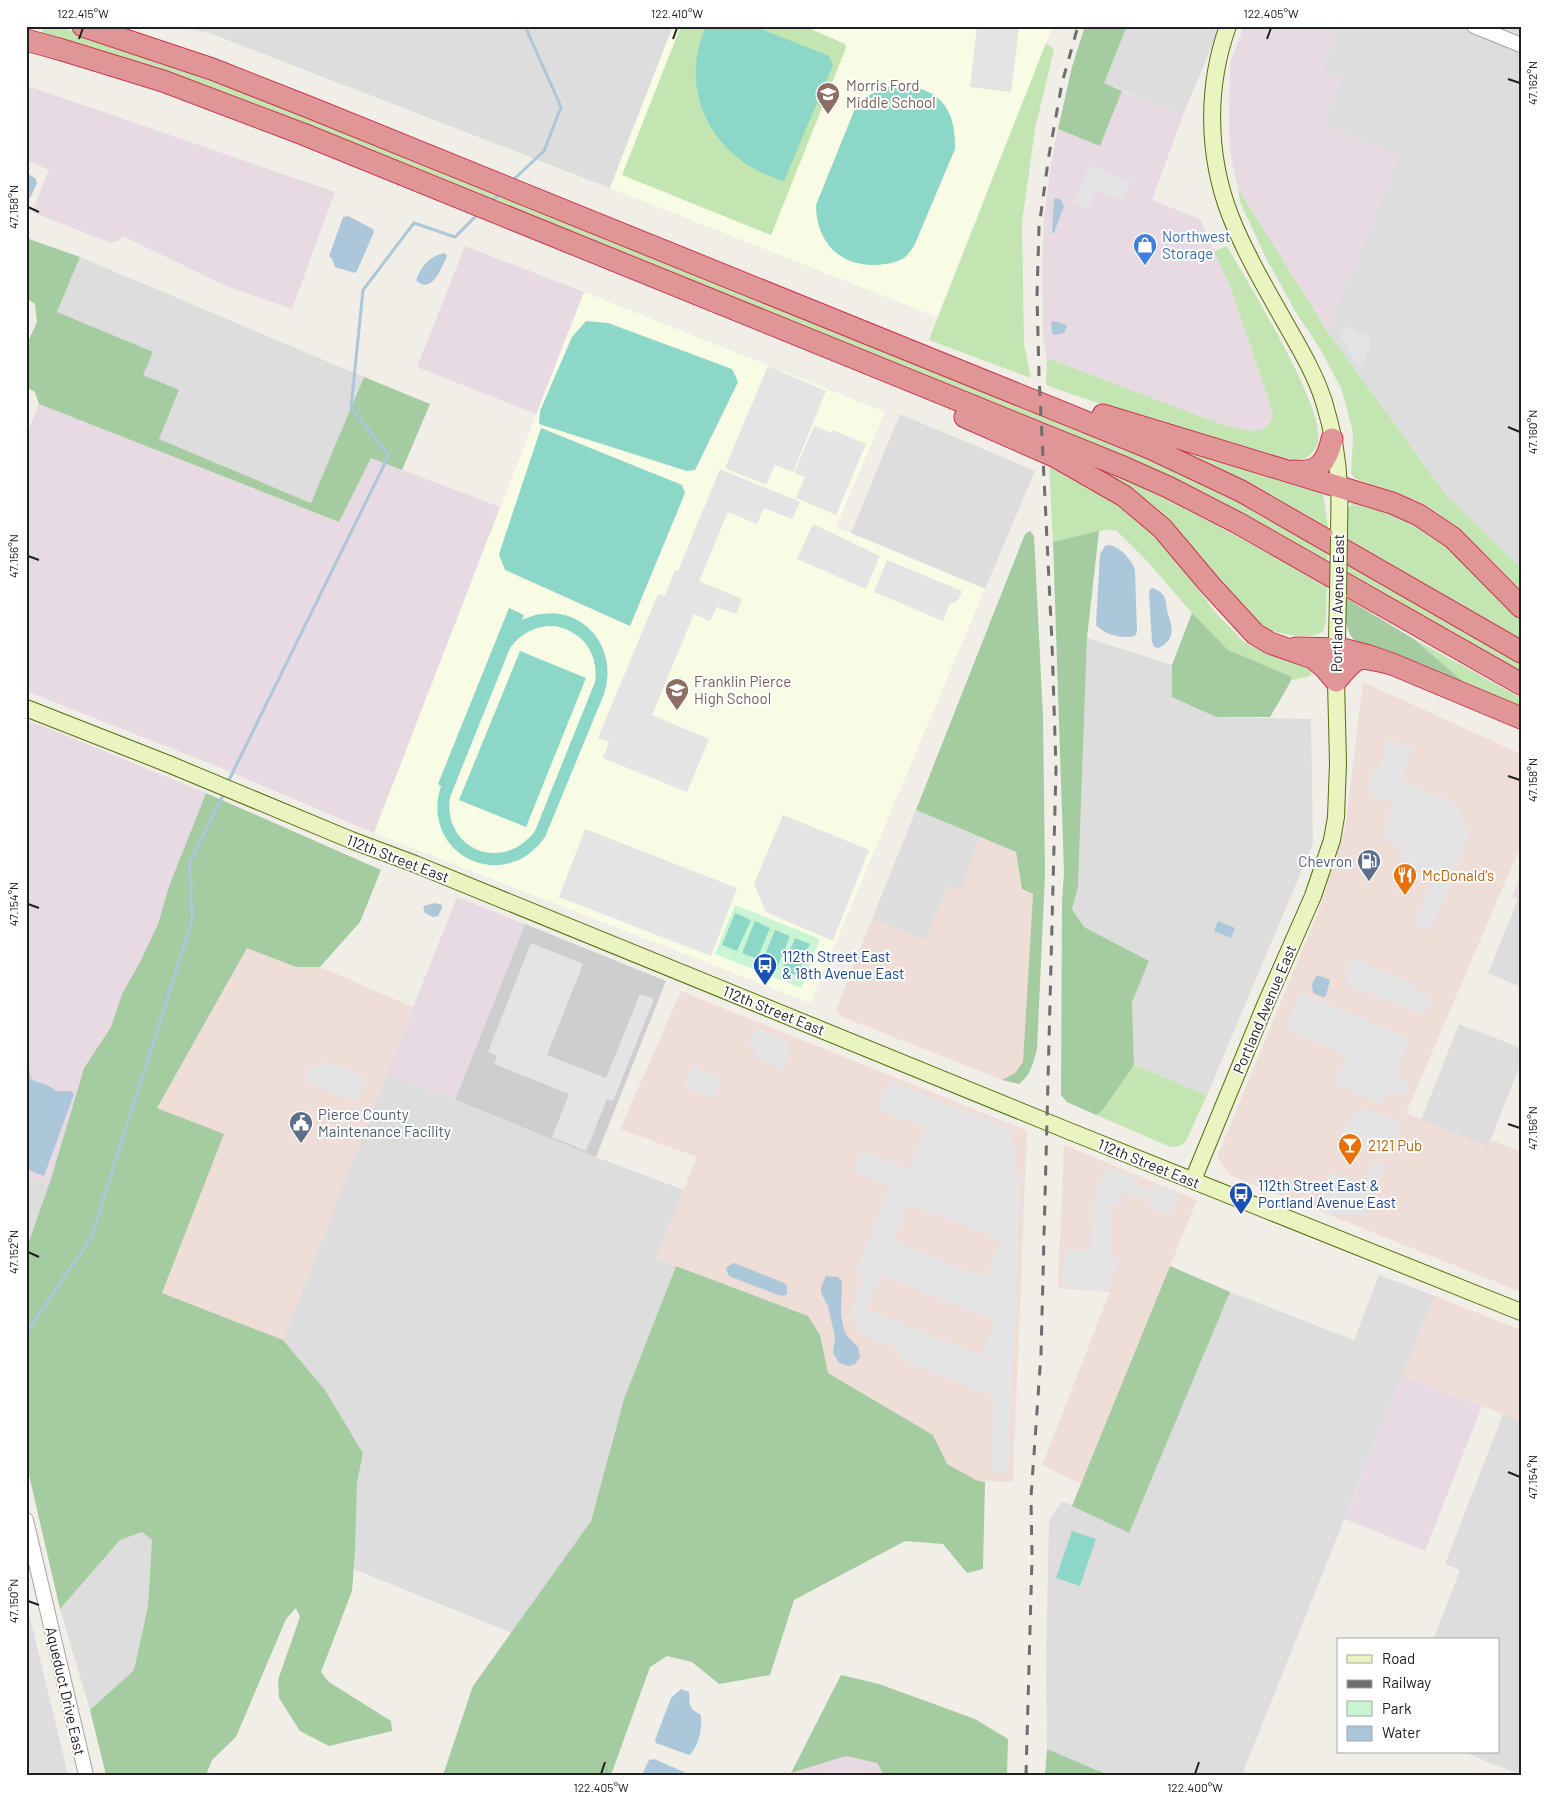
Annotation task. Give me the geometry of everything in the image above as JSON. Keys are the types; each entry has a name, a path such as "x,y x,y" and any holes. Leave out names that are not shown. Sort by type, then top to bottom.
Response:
{"highway":[{"path":"83,26 212,69 266,90 1150,448 1241,491 1521,652"},
{"path":"26,42 58,49 171,84 303,134 1072,446 1168,487 1238,523 1521,684"},
{"path":"805,307 892,334 1096,413 1392,503 1419,516 1453,538 1521,607"},
{"path":"795,333 874,379 1056,457 1124,496 1162,528 1255,634 1270,643 1313,658 1336,681 1348,665 1360,658 1392,664"},
{"path":"1281,469 1307,472 1318,467 1326,457 1332,439"},
{"path":"1285,647 1337,649 1359,653 1392,664 1521,718"}],"main road":[{"name":"Portland Avenue East","path":"1193,1180 1266,1003 1313,896 1331,847 1337,802 1336,681 1339,487 1324,401 1304,358 1231,218 1220,186 1212,128 1213,88 1220,49 1228,26"},
{"name":"112th Street East","path":"26,708 1521,1312"}],"street":[{"path":"26,42 33,26"},
{"path":"1474,26 1521,45"},
{"name":"Aqueduct Drive East","path":"26,1520 86,1775"}],"shaded area":[{"path":"181,26 673,26 610,188 212,34"},
{"name":"Morris Ford Middle School","path":"673,26 1053,26 937,317 610,188"},
{"path":"706,26 753,26 829,56 833,65 784,181 760,172 738,158 721,142 708,122 699,100 696,76 698,51"},
{"path":"977,26 1019,29 1011,92 970,87"},
{"path":"1127,26 1207,26 1218,31 1183,115 1104,83"},
{"path":"1244,26 1340,26 1322,69 1342,78 1323,124 1399,156 1327,331 1238,188 1230,154 1230,62"},
{"path":"1340,26 1468,26 1521,48 1521,568 1447,496 1327,331 1399,156 1323,124 1342,78 1322,70"},
{"path":"1498,26 1521,26 1521,36"},
{"path":"895,84 923,89 941,102 948,110 952,121 955,149 914,246 908,254 900,260 881,265 861,264 849,261 831,248 820,229 816,205 856,106 867,96"},
{"path":"28,86 335,192 292,309 226,286 123,236 118,241 111,243 32,212 49,170 26,160 26,90"},
{"path":"1122,91 1183,115 1152,200 1200,219 1231,288 1273,413 1272,420 1266,428 1257,431 1244,431 1226,426 1047,358 1043,339 1042,264 1044,217 1051,163 1058,129 1100,146"},
{"path":"1089,165 1131,182 1123,201 1096,190 1089,209 1073,203"},
{"path":"465,246 584,292 536,414 417,367"},
{"path":"80,257 364,377 312,503 159,439 179,391 143,375 57,312"},
{"name":"Franklin Pierce High School","path":"584,292 885,412 836,527 985,589 810,1003 374,833"},
{"path":"586,321 608,323 732,369 738,382 695,470 687,471 539,424 540,411 572,337"},
{"path":"1347,326 1370,338 1370,347 1361,366 1354,362 1345,341 1340,339"},
{"path":"768,366 826,391 793,472 775,465 766,485 725,468"},
{"path":"39,404 338,522 371,458 500,507 374,833 216,766 26,691 26,437"},
{"path":"900,414 1035,471 985,589 851,533"},
{"path":"814,426 831,433 833,430 866,444 836,515 796,498 805,477 794,473"},
{"path":"541,428 682,485 685,493 630,626 505,570 499,554"},
{"path":"720,469 800,502 792,519 764,508 757,524 728,512 699,581 742,599 736,614 717,607 710,621 694,614 652,715 709,739 687,792 603,758 609,742 598,738 658,594 665,596 675,570 678,571"},
{"path":"813,524 880,556 866,589 797,559"},
{"path":"887,560 962,591 959,599 949,605 943,621 874,592"},
{"path":"509,608 524,615 522,620 541,614 559,614 575,619 588,628 599,641 606,657 607,675 604,694 545,837 528,855 508,863 488,865 469,859 453,848 442,831 437,810 441,786 438,784","holes":["553,626 563,628 580,638 591,653 596,671 595,682 535,831 522,844 507,851 492,853 478,850 465,842 455,830 450,815 450,797 510,648 524,634 534,629"]},
{"path":"1087,638 1172,665 1172,697 1216,717 1311,719 1313,844 1207,1095 1134,1065 1132,1002 1149,961 1084,927 1072,909 1078,886"},
{"path":"520,651 586,678 526,827 459,800"},
{"path":"1363,682 1521,754 1521,845 1406,1113 1488,1146 1491,1140 1521,1152 1521,1292 1230,1175 1217,1157 1320,907 1345,828"},
{"path":"26,721 43,726 206,793 169,886 158,924 122,994 111,1027 84,1068 49,1186 32,1178 26,1178"},
{"path":"1387,739 1413,747 1401,780 1456,803 1469,834 1431,931 1415,924 1431,883 1395,869 1403,848 1383,839 1388,825 1385,824 1394,801 1368,796 1372,772 1378,772"},
{"path":"916,810 979,837 961,890 948,886 925,940 872,919"},
{"path":"783,815 869,850 833,941 766,912 754,884"},
{"path":"585,829 737,888 711,956 559,897"},
{"path":"979,837 1016,852 1022,889 1033,894 1023,1062 1015,1073 1002,1080 840,1016 836,1010 872,919 925,940 948,886 961,890"},
{"path":"1521,875 1521,900 1512,897"},
{"path":"457,897 525,924 455,1100 387,1073"},
{"path":"1518,899 1521,900 1521,987 1488,973"},
{"path":"735,913 751,920 737,951 722,945"},
{"path":"755,921 770,928 757,959 742,953"},
{"path":"525,924 666,981 596,1157 455,1100"},
{"path":"775,930 790,936 777,968 762,962"},
{"path":"795,938 810,944 797,976 782,970"},
{"path":"531,943 583,964 547,1055 606,1078 640,994 654,999 613,1101 607,1099 586,1151 552,1137 569,1094 494,1064 497,1056 488,1052"},
{"path":"247,947 296,967 320,967 413,1007 283,1340 162,1293 224,1134 157,1108"},
{"path":"1351,958 1416,984 1413,991 1431,998 1424,1015 1346,985 1349,977 1345,975"},
{"path":"681,991 1027,1131 1013,1482 978,1481 947,1464 933,1435 828,1373 820,1335 808,1316 656,1258 697,1157 620,1129"},
{"path":"1301,992 1410,1039 1394,1076 1409,1083 1404,1097 1389,1091 1383,1104 1335,1084 1347,1056 1285,1029"},
{"path":"1459,1024 1521,1048 1521,1063 1488,1146 1421,1120"},
{"path":"755,1028 789,1041 786,1049 790,1051 784,1069 754,1057 757,1050 748,1046"},
{"path":"323,1060 366,1077 357,1102 304,1082 311,1065 320,1068"},
{"path":"692,1066 722,1078 714,1099 683,1087"},
{"path":"387,1073 596,1157 684,1190 656,1258 676,1266 624,1399 591,1521 511,1633 354,1569 357,1483 363,1452 325,1390 283,1340"},
{"path":"889,1081 1013,1130 1010,1137 1015,1149 1016,1172 1021,1173 1008,1473 991,1472 994,1397 898,1359 901,1350 866,1336 857,1328 853,1319 852,1306 864,1278 855,1274 890,1186 853,1171 861,1150 909,1168 925,1128 878,1109","holes":["908,1204 1001,1240 985,1278 894,1241","880,1275 995,1321 981,1355 866,1310"]},
{"path":"1359,1108 1373,1111 1401,1123 1388,1156 1386,1157 1342,1141 1341,1132"},
{"path":"1064,1145 1197,1200 1081,1484 1042,1465 1110,1292 1058,1288"},
{"path":"1374,1160 1386,1165 1366,1215 1331,1214 1315,1208 1330,1172 1364,1185"},
{"path":"1106,1166 1136,1178 1133,1186 1154,1190 1157,1184 1179,1193 1169,1216 1148,1207 1151,1200 1121,1192 1121,1206 1111,1206 1111,1255 1118,1256 1118,1265 1109,1282 1109,1291 1062,1286 1065,1250 1091,1251 1095,1187 1098,1187"},
{"path":"26,1178 32,1178 49,1186 26,1250"},
{"path":"1379,1275 1435,1296 1242,1775 1108,1775 1047,1749 1046,1659 1049,1521 1062,1501 1129,1533 1230,1292 1354,1340"},
{"path":"1435,1296 1521,1330 1521,1421 1402,1375"},
{"path":"1402,1375 1482,1406 1425,1551 1345,1519"},
{"path":"1503,1414 1521,1421 1521,1775 1468,1754 1500,1754 1500,1638 1434,1638 1460,1570 1445,1564"},
{"path":"1072,1531 1096,1539 1080,1586 1056,1578"},
{"path":"142,1532 152,1540 148,1606 134,1670 90,1710 60,1609 120,1540"},
{"path":"26,1601 68,1775 26,1775"},
{"path":"846,1756 877,1763 884,1775 790,1775 791,1773"}],"green space":[{"path":"44,26 56,26 67,29 201,74 1085,428 1217,488 1328,550 1327,563 1244,515 41,35"},
{"path":"681,26 804,26 845,44 846,48 771,235 622,175"},
{"path":"1085,26 1127,26 1104,83 1122,91 1100,146 1058,129 1072,67"},
{"path":"1046,43 1054,49 1035,129 1022,222 1024,344 1031,378 929,340"},
{"path":"1238,188 1327,331 1447,496 1521,568 1521,595 1437,512 1422,503 1354,478 1351,473 1352,428 1341,388 1266,258 1240,202"},
{"path":"26,238 80,257 57,312 153,352 143,375 179,390 159,439 311,503 364,377 430,404 402,470 371,458 339,522 39,404 35,392 26,387 26,346 37,322 35,304 26,298"},
{"path":"1227,246 1283,345 1310,403 1317,426 1318,443 1313,452 1308,456 1300,460 1278,457 1118,409 1046,385 1047,358 1226,426 1255,431 1266,427 1271,421 1273,413 1231,288 1214,251"},
{"path":"1151,434 1323,492 1328,528 1257,488"},
{"path":"1049,461 1122,504 1161,541 1216,613 1243,641 1264,653 1291,659 1306,666 1312,674 1292,680 1292,677 1228,650 1192,613 1148,562 1117,531 1109,529 1053,542"},
{"path":"1081,461 1156,493 1327,584 1326,621 1323,631 1311,636 1303,636 1286,634 1266,628"},
{"path":"1354,501 1383,506 1449,543 1521,618 1521,639 1343,537 1347,510"},
{"path":"1030,531 1034,536 1043,716 1045,875 1037,1049 1029,1073 1019,1084 1002,1080 1015,1073 1023,1062 1033,894 1022,889 1016,852 916,810 1025,534"},
{"path":"1099,531 1087,638 1078,887 1072,909 1084,927 1149,961 1132,1002 1134,1065 1102,1111 1096,1115 1067,1102 1061,1095 1062,902 1064,873 1053,542"},
{"path":"1344,560 1521,661 1521,675 1344,573"},
{"path":"1344,597 1414,639 1466,684 1358,644 1348,629"},
{"path":"1192,613 1228,650 1292,677 1270,717 1216,717 1172,697 1172,665"},
{"path":"1414,639 1521,698 1521,710 1466,684"},
{"path":"206,793 381,870 360,922 320,967 296,967 247,948 157,1108 224,1134 162,1293 283,1340 325,1390 363,1453 357,1483 352,1591 321,1672 329,1682 391,1721 392,1731 329,1746 300,1731 279,1698 278,1680 300,1617 296,1608 286,1619 236,1737 212,1760 206,1775 106,1775 90,1710 134,1670 148,1606 152,1540 142,1532 120,1540 60,1609 26,1462 26,1250 51,1179 84,1068 111,1027 122,994 158,924 169,886"},
{"path":"735,905 820,939 801,988 715,954"},
{"path":"1134,1065 1207,1095 1186,1141 1180,1146 1171,1147 1096,1115 1102,1111"},
{"path":"676,1266 808,1316 820,1335 828,1373 933,1435 947,1464 978,1481 985,1482 983,1569 967,1573 943,1544 905,1541 794,1600 770,1675 719,1684 692,1662 667,1656 650,1667 611,1775 443,1775 473,1686 591,1521 624,1399"},
{"path":"1170,1266 1230,1292 1129,1533 1072,1506"},
{"path":"841,1675 879,1684 975,1719 1008,1739 1007,1775 884,1775 877,1763 846,1756 791,1773"},
{"path":"1047,1749 1108,1775 1045,1775"}],"water":[{"path":"26,173 35,178 37,183 30,198 26,200"},
{"path":"1054,199 1061,200 1064,206 1054,233 1052,233"},
{"path":"348,216 373,229 374,232 355,273 335,267 329,256 343,217"},
{"path":"444,253 447,255 436,278 427,285 421,284 416,280 426,263"},
{"path":"1054,321 1067,326 1064,333 1055,335 1052,333 1051,322"},
{"path":"1110,545 1126,555 1135,570 1137,632 1135,636 1114,635 1096,625 1100,554 1105,546"},
{"path":"1153,588 1164,596 1172,629 1168,641 1159,648 1154,647 1152,642 1149,593 1150,589"},
{"path":"435,903 442,905 438,916 433,917 425,913 423,906"},
{"path":"1218,921 1235,928 1231,938 1214,931"},
{"path":"1317,975 1330,980 1326,996 1323,997 1313,993 1312,984"},
{"path":"26,1065 29,1068 31,1079 56,1091 71,1091 74,1094 44,1176 26,1169"},
{"path":"734,1263 784,1283 787,1286 787,1294 784,1296 778,1295 729,1276 726,1269"},
{"path":"826,1276 838,1277 842,1282 841,1315 844,1330 858,1347 860,1357 855,1364 849,1366 839,1363 833,1353 835,1337 828,1306 821,1293 821,1287"},
{"path":"681,1689 689,1692 692,1708 700,1714 701,1718 701,1730 695,1748 689,1755 656,1743 655,1740 671,1698"},
{"path":"654,1759 684,1772 685,1775 642,1775 649,1760"}],"waterway":[{"path":"512,181 544,151 561,107 525,26"},
{"path":"491,202 501,193"},
{"path":"228,782 389,455 351,408 363,290 414,223 455,237 479,213"},
{"path":"26,1333 91,1238 192,921 190,862 224,793"}],"railway":[{"path":"1026,1775 1032,1558 1031,1497 1041,1354 1056,768 1039,375 1037,296 1039,227 1062,83 1078,26"}],"place":[{"name":"Morris Ford Middle School","path":"828,115"},
{"name":"Northwest Storage","path":"1145,266"},
{"name":"Franklin Pierce High School","path":"677,711"},
{"name":"Chevron","path":"1369,882"},
{"name":"McDonald's","path":"1405,896"},
{"name":"112th Street East & 18th Avenue East","path":"765,986"},
{"name":"Pierce County Maintenance Facility","path":"301,1144"},
{"name":"2121 Pub","path":"1350,1166"},
{"name":"112th Street East & Portland Avenue East","path":"1241,1215"}]}
